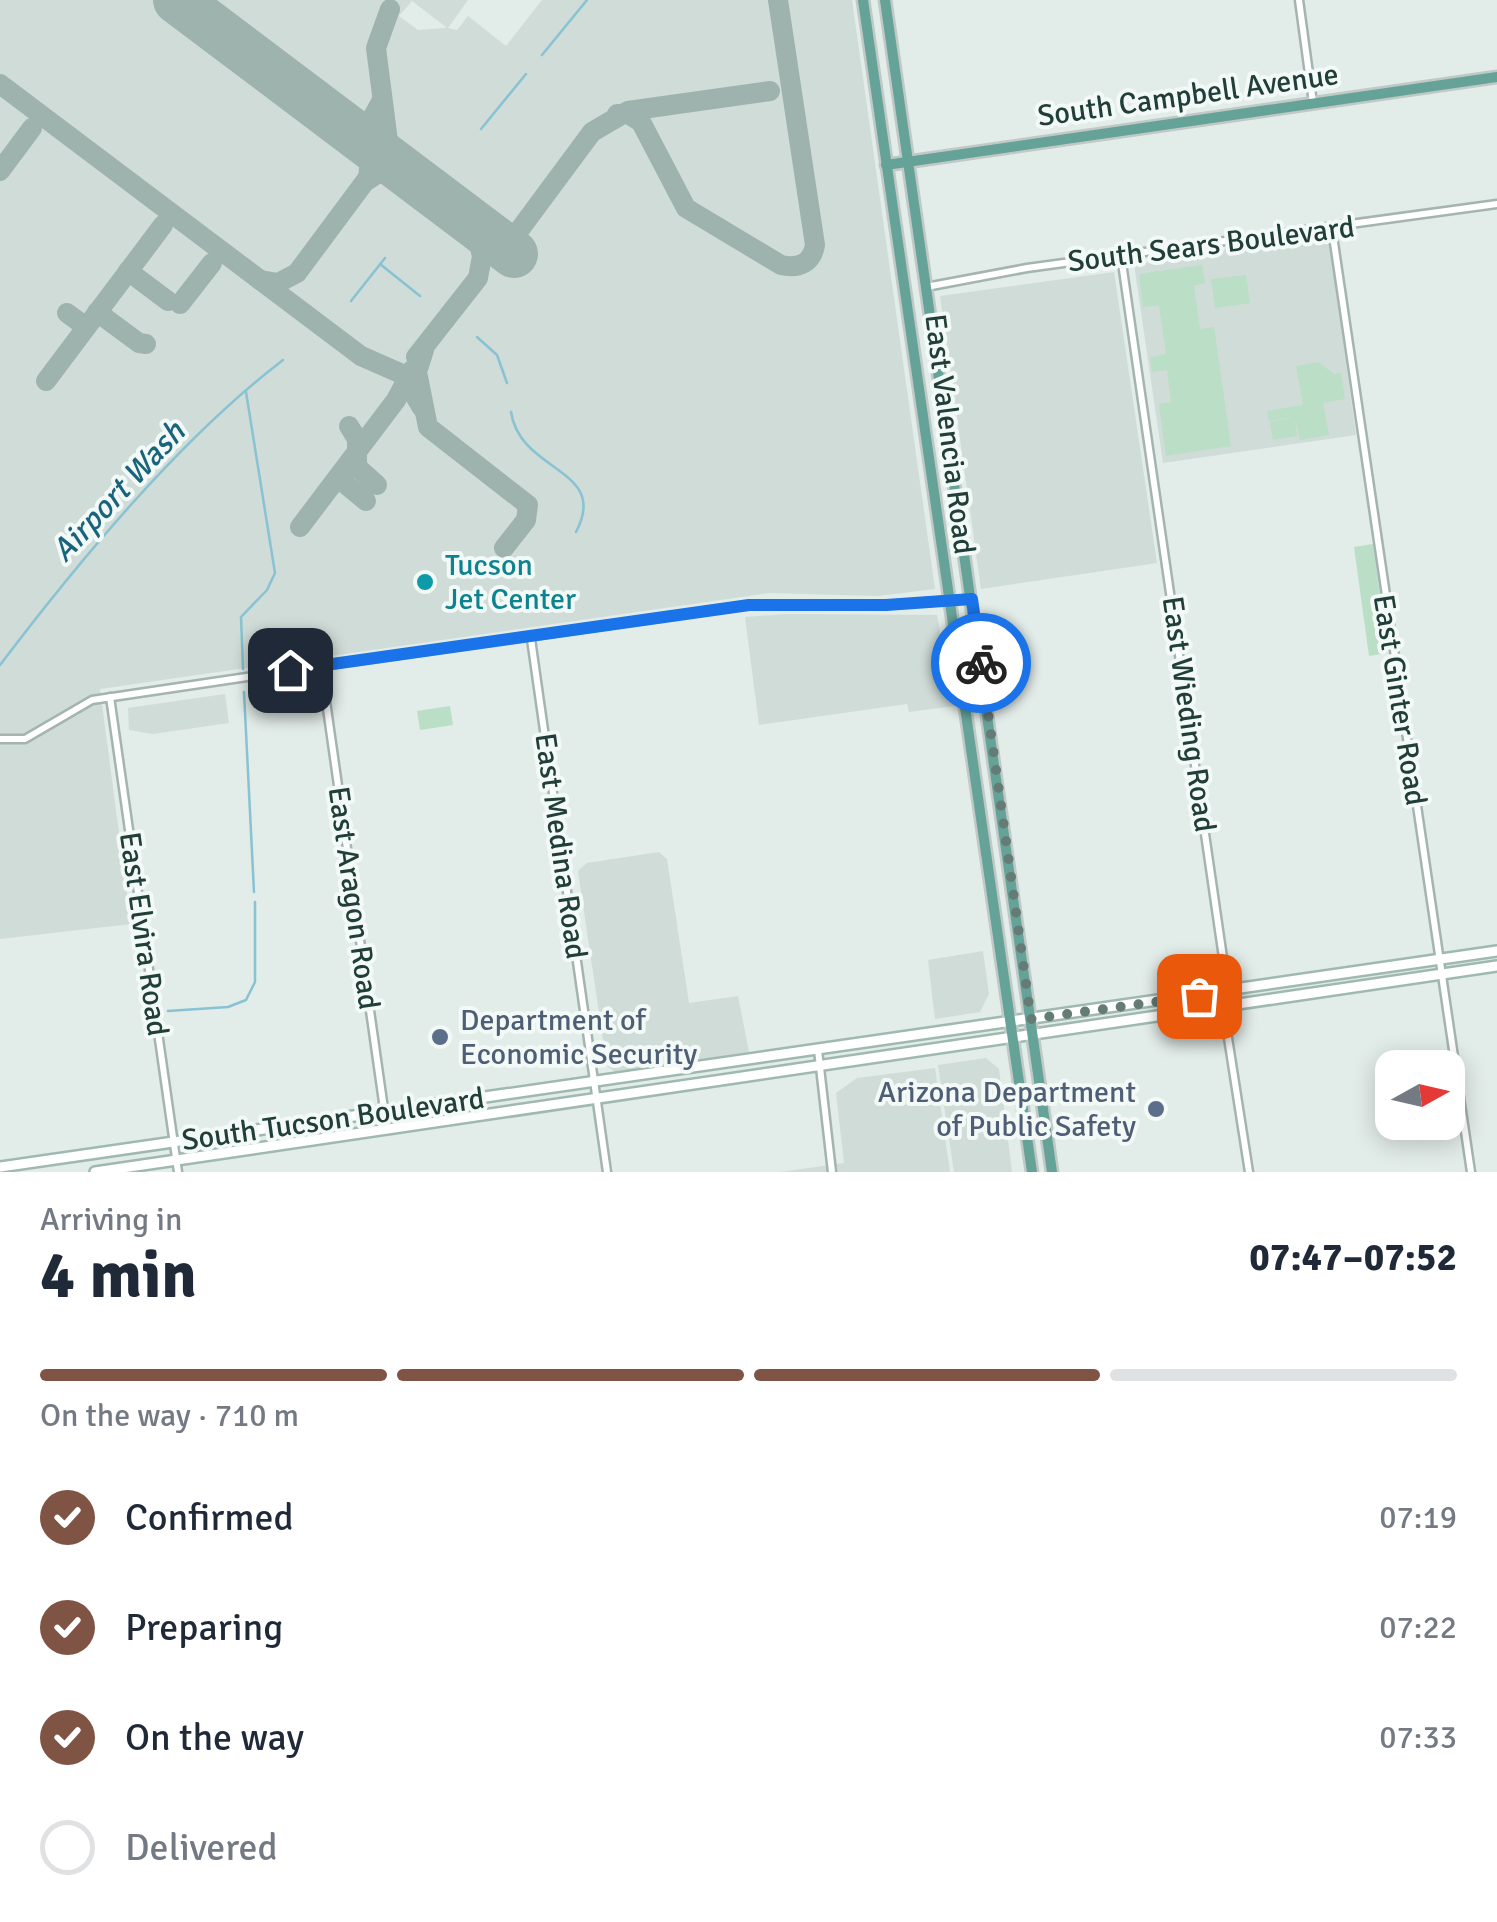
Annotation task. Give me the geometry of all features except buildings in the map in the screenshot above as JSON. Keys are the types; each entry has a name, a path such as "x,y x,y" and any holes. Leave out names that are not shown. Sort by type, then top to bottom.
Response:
{"main road":[{"name":"East Valencia Road","path":"863,0 946,600 1032,1172"},
{"name":"East Valencia Road","path":"884,0 1052,1172"},
{"name":"South Campbell Avenue","path":"886,164 1497,76"},
{"path":"982,828 1004,824"},
{"name":"South Tucson Boulevard","path":"0,1167 1497,951"},
{"name":"South Tucson Boulevard","path":"95,1172 1497,966"}],"street":[{"path":"1299,0 1313,103"},
{"name":"South Sears Boulevard","path":"926,287 1497,204"},
{"name":"East Ginter Road","path":"1332,229 1471,1172"},
{"name":"East Wieding Road","path":"1122,256 1228,992 1223,1006 1249,1172"},
{"path":"0,739 26,738 72,709 110,697 322,666 749,605 886,605 972,599"},
{"name":"East Medina Road","path":"531,638 607,1172"},
{"name":"East Aragon Road","path":"322,666 387,1130"},
{"name":"East Elvira Road","path":"110,697 178,1172"},
{"path":"818,1050 832,1172"}],"shaded area":[{"path":"0,0 468,0 448,28 457,30 468,16 506,46 542,0 852,0 935,589 878,596 769,593 100,689 131,924 0,939","holes":["412,1 446,27 418,30 399,16"]},
{"path":"1328,233 1356,435 1163,463 1134,264"},
{"path":"1114,272 1157,563 981,589 940,296"},
{"path":"937,615 954,706 909,712 907,704 759,725 745,617"},
{"path":"225,694 229,723 153,734 129,730 128,708"},
{"path":"659,852 667,859 689,1003 738,996 749,1052 615,1072 607,1066 578,871 587,863"},
{"path":"983,951 989,994 980,1012 935,1019 928,960"},
{"path":"986,1058 999,1069 1012,1172 954,1172 938,1065"},
{"path":"935,1068 950,1172 780,1172 844,1163 836,1093 857,1078"}],"green space":[{"path":"1202,265 1205,283 1194,286 1200,329 1214,327 1231,446 1166,456 1159,404 1171,402 1167,370 1152,372 1150,357 1166,354 1159,305 1143,307 1139,274"},
{"path":"1246,275 1250,303 1215,308 1211,279"},
{"path":"1318,362 1334,374 1341,373 1345,399 1323,403 1329,435 1300,440 1295,419 1297,436 1273,440 1270,422 1296,417 1269,421 1267,411 1303,405 1296,366"},
{"path":"1373,544 1388,653 1369,656 1354,547"},
{"path":"450,706 453,725 420,730 417,711"}],"waterway":[{"path":"542,55 587,0"},
{"path":"481,129 526,74"},
{"path":"351,301 385,258"},
{"path":"380,264 420,296"},
{"path":"477,337 497,355 507,383"},
{"name":"Airport Wash","path":"0,665 63,585 169,464 283,360"},
{"path":"243,669 241,617 267,590 275,573 246,392"},
{"path":"511,412 518,432 530,447 573,482 581,495 583,511 576,532"},
{"path":"244,692 254,892"},
{"path":"168,1011 228,1007 246,1000 255,982 255,902"}],"taxiway":[{"path":"617,114 628,114 641,122 686,208 781,265 804,263 815,245 778,0"},
{"path":"260,280 278,283 297,273 384,156 388,141 376,48 390,9"},
{"path":"0,84 361,356 402,374 422,408"},
{"path":"506,248 592,132 628,111 770,91"},
{"path":"340,122 353,127 370,122 382,100"},
{"path":"0,171 32,128"},
{"path":"360,138 370,159 368,178"},
{"path":"368,180 380,172 406,172"},
{"path":"416,357 478,278 482,256 474,224"},
{"path":"46,381 163,225"},
{"path":"180,304 212,263"},
{"path":"128,271 168,301"},
{"path":"97,312 146,344"},
{"path":"67,313 86,327"},
{"path":"424,350 417,372 428,427 528,505 526,520 504,548"},
{"path":"300,527 396,400 412,370"},
{"path":"349,426 357,439 357,467 377,485"},
{"path":"345,469 343,482 366,501"}],"runway":[{"path":"177,0 514,254"}],"way so far":[{"path":"981,663 1031,1019 1199,996"}],"place":[{"name":"Tucson Jet Center","path":"425,582"},
{"name":"Department of Economic Security","path":"440,1037"},
{"name":"Arizona Department of Public Safety","path":"1156,1109"}],"route":[{"path":"290,670 749,605 886,605 972,599 981,663"}]}
